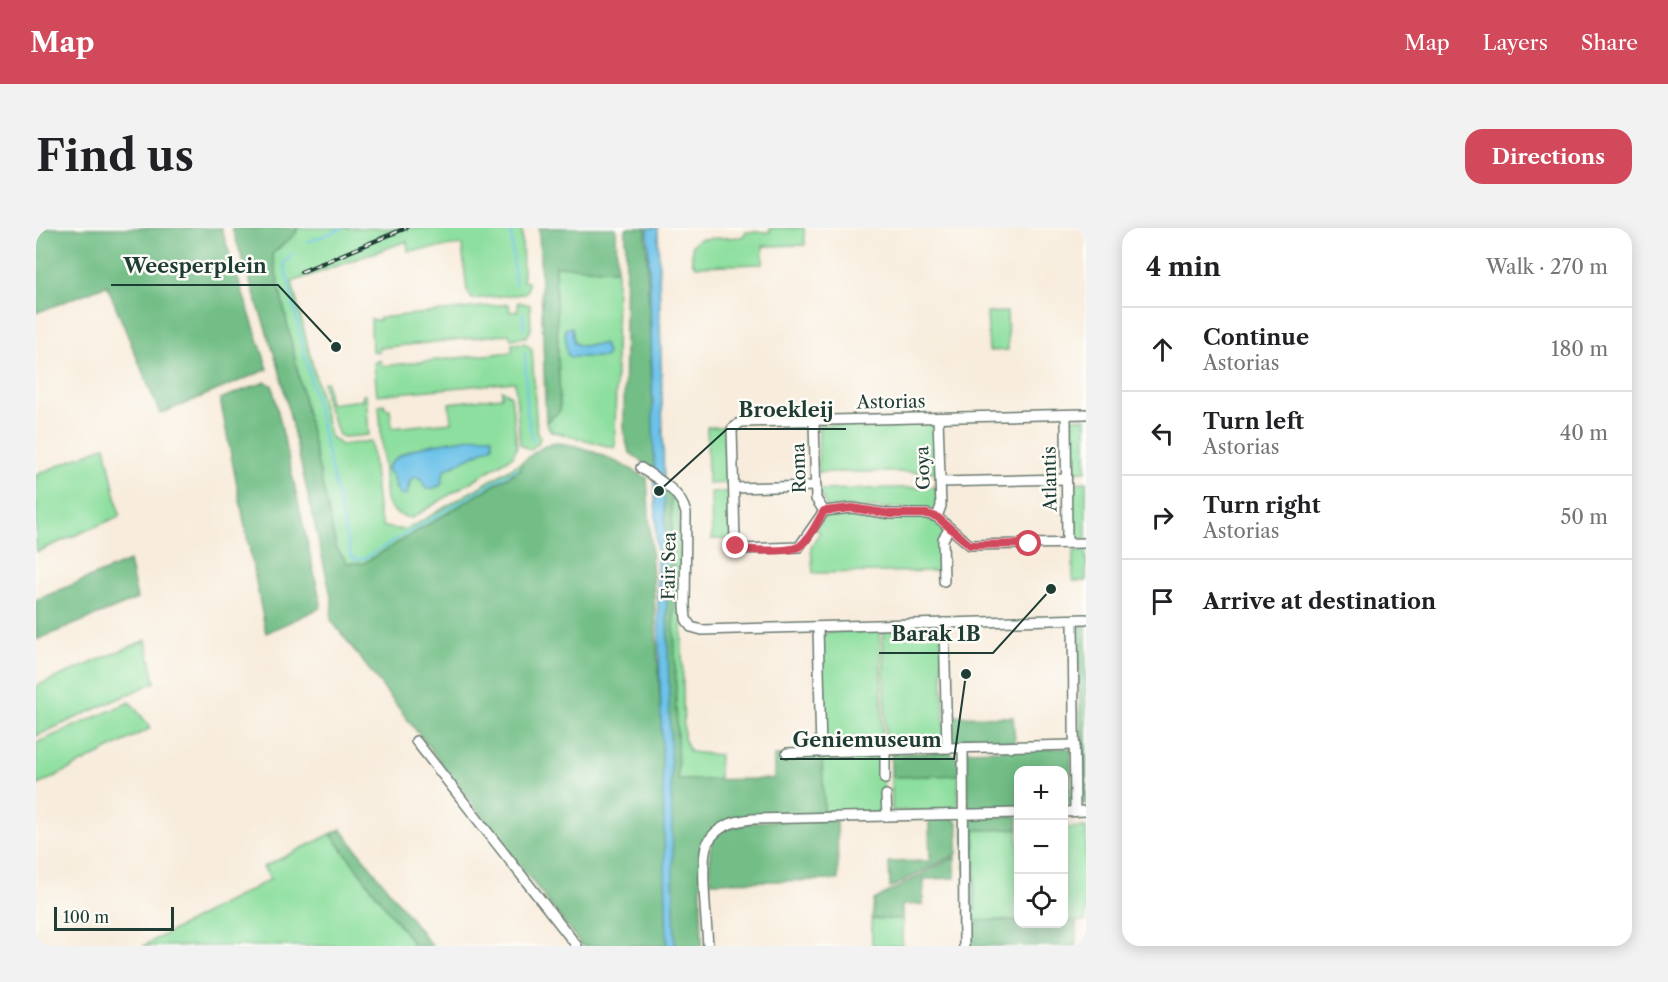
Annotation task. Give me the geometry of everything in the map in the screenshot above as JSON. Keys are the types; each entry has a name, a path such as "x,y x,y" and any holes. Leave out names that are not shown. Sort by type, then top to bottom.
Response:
{"street":[{"name":"Astorias","path":"824,511 799,547 738,549 735,541 732,429 736,424 1086,414"},
{"name":"Atlantis","path":"1066,415 1067,543"},
{"name":"Goya","path":"937,517 941,506 938,418"},
{"name":"Roma","path":"814,421 816,499 824,511"},
{"name":"Fair Sea","path":"641,468 681,498 686,513 685,606 686,620 691,627 702,630 818,627"},
{"path":"940,482 1066,479"},
{"path":"734,488 816,486"},
{"path":"824,511 852,508 937,517 970,545 1086,543"},
{"path":"944,581 943,539 950,528"},
{"path":"821,752 818,627 1086,619"},
{"path":"1073,620 1075,811"},
{"path":"944,623 947,748"},
{"path":"416,741 577,946"},
{"path":"787,753 1075,745"},
{"path":"963,748 964,946"},
{"path":"885,750 885,779"},
{"path":"886,795 887,816"},
{"path":"1068,812 1086,811"},
{"path":"708,946 705,871 708,843 728,824 752,819 1014,813"}],"green space":[{"path":"36,228 221,228 268,369 160,414 107,285 36,313"},
{"path":"232,228 297,228 296,233 272,254 336,547 347,563 364,563 521,469 522,462 550,444 560,443 585,449 613,460 647,478 668,836 660,485 671,492 678,780 774,779 774,756 822,755 824,814 774,816 740,822 724,828 700,848 702,946 582,946 331,620 332,600 279,368"},
{"path":"297,228 522,228 523,281 528,282 528,290 523,294 472,299 467,291 462,245 408,251 407,241 292,282 330,436 341,445 371,441 379,517 384,527 404,530 415,525 522,462 521,469 364,563 347,563 336,547 272,254 296,233"},
{"path":"539,228 616,228 617,270 555,266 560,411 546,422"},
{"path":"626,228 646,228 655,471 629,452 624,432"},
{"path":"770,228 804,228 805,245 763,246 763,264 696,266 692,261 692,245 699,239 742,237 746,232 770,232"},
{"path":"555,265 617,270 615,448 551,431 546,422 560,411","holes":["572,328 574,343 581,346 604,344 605,357 567,354 565,329"]},
{"path":"518,302 530,305 531,330 526,337 511,339 509,334 379,348 379,353 372,351 371,319 379,321 380,318 509,304 510,312 518,311"},
{"path":"1007,312 1008,350 989,351 987,313"},
{"path":"525,343 532,349 537,433 540,437 538,444 529,450 520,444 515,382 377,395 374,363 380,360 382,366 512,352 512,344"},
{"path":"265,382 272,385 321,604 320,608 266,633 220,399"},
{"path":"323,382 327,382 329,404 362,400 363,395 366,394 369,435 344,437 339,435 326,403"},
{"path":"502,390 511,396 517,446 513,456 412,518 394,511 386,501 379,405 384,404 386,409 390,409 392,428 451,422 449,403 502,397","holes":["441,444 444,470 441,484 424,482 414,476 410,480 409,489 396,489 392,474 400,456 427,446"]},
{"path":"1071,418 1086,418 1086,471 1070,472"},
{"path":"932,421 935,423 937,472 818,472 819,425"},
{"path":"707,427 729,427 730,483 708,484"},
{"path":"105,446 120,516 36,552 36,475"},
{"path":"1086,482 1086,539 1072,538 1071,483"},
{"path":"937,487 937,509 827,507 819,490"},
{"path":"671,492 679,506 684,738 690,752 719,755 719,780 678,780"},
{"path":"711,492 732,492 732,539 712,539"},
{"path":"838,511 931,518 944,527 942,571 813,573 811,547 820,532 815,529 825,516"},
{"path":"1086,550 1086,581 1073,581 1073,551"},
{"path":"129,561 137,599 36,640 36,600"},
{"path":"1086,624 1086,804 1083,804 1077,625"},
{"path":"936,628 941,631 945,739 938,745 920,746 919,740 894,741 893,747 886,747 883,630"},
{"path":"880,630 883,747 876,747 875,742 835,743 834,749 825,747 821,637 828,632"},
{"path":"146,640 155,682 36,736 36,686"},
{"path":"130,702 151,728 36,786 36,743"},
{"path":"950,716 1013,717 1015,742 951,743"},
{"path":"1071,748 1071,805 1068,805 1068,766 1014,766 1014,807 968,809 967,751"},
{"path":"950,752 959,760 959,775 891,777 891,754"},
{"path":"877,754 883,758 884,813 824,814 822,755"},
{"path":"959,775 957,810 892,811 891,777"},
{"path":"1014,816 1014,829 975,830 975,910 966,913 964,818"},
{"path":"953,818 958,823 957,854 890,888 889,862 930,861 929,822 933,819"},
{"path":"837,820 838,880 711,882 711,845 718,835 731,828 767,821"},
{"path":"1086,827 1086,921 1068,921 1068,828"},
{"path":"341,829 432,946 415,946 331,834"},
{"path":"1014,829 1014,920 968,921 966,913 975,830"},
{"path":"331,834 415,946 143,946 271,879 263,867"},
{"path":"955,857 955,878 924,879 923,904 902,905 902,919 872,919 874,900"},
{"path":"872,919 902,919 902,946 872,946"},
{"path":"1014,920 1014,928 1068,928 1068,921 1076,921 1076,946 969,946 968,921"}],"water":[{"path":"648,228 658,228 675,946 667,946"},
{"path":"572,327 574,343 581,346 604,344 607,354 605,357 571,357 567,354 565,329"},
{"path":"476,437 492,437 493,446 444,470 441,485 426,489 420,478 414,477 410,480 407,495 399,495 392,475 386,469 394,460 415,449"}],"waterway":[{"path":"308,242 343,228"},
{"path":"511,228 515,285"},
{"path":"293,254 284,263 351,556 357,560 365,558 518,468"},
{"path":"523,313 524,328"},
{"path":"525,352 527,412 533,441"}],"railway":[{"path":"301,272 406,228"}],"place":[{"name":"Weesperplein","path":"336,347"},
{"name":"Broekleij","path":"659,491"},
{"name":"Barak 1B","path":"1051,589"},
{"name":"Geniemuseum","path":"966,674"}],"route":[{"path":"736,546 744,550 794,549 802,545 824,511 852,508 891,514 927,514 937,517 970,545 1029,544"}]}
